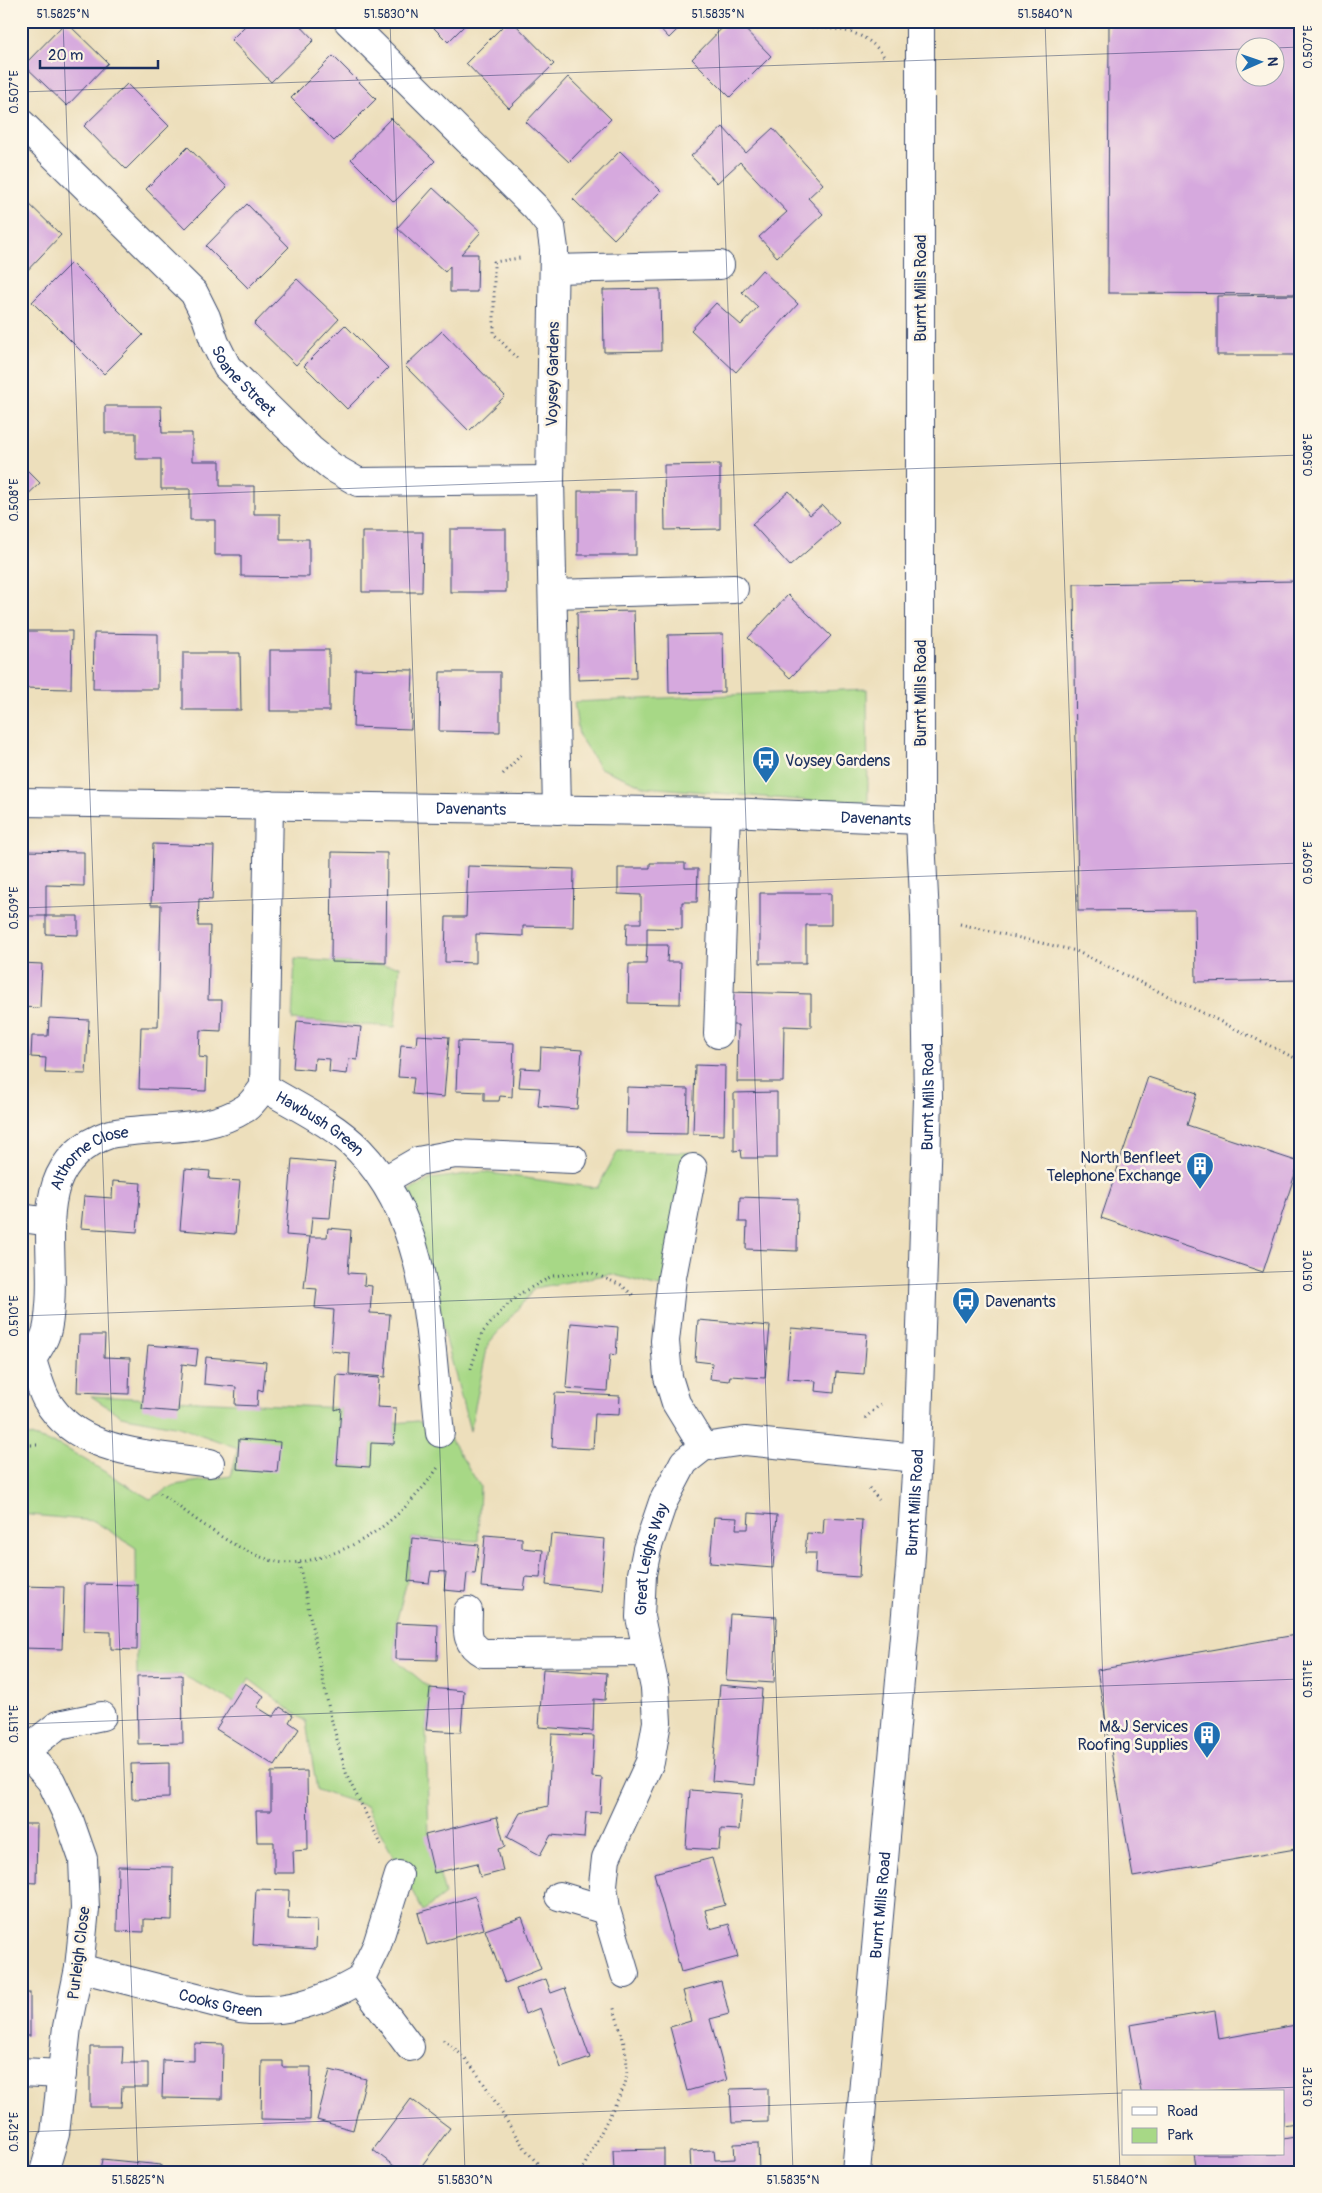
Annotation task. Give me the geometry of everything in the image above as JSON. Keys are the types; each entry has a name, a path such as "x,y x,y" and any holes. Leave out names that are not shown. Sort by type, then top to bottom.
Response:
{"street":[{"name":"Voysey Gardens","path":"348,21 536,208 551,227 554,269 550,480 557,810"},
{"name":"Burnt Mills Road","path":"856,2172 910,1569 917,1458 928,1098 925,916 920,820 920,21"},
{"name":"Soane Street","path":"21,123 194,293 227,367 279,420 332,467 358,482 550,480"},
{"path":"554,269 720,265"},
{"path":"553,594 734,589"},
{"name":"Davenants","path":"21,802 726,812 920,820"},
{"name":"Hawbush Green","path":"269,805 264,1087 337,1131 358,1149 385,1180 402,1211 423,1283 440,1433"},
{"path":"718,1034 726,812"},
{"name":"Althorne Close","path":"26,1360 45,1336 51,1294 50,1222 52,1198 58,1176 78,1151 104,1135 218,1121 248,1107 264,1087"},
{"path":"385,1180 418,1161 455,1154 573,1159"},
{"path":"693,1168 672,1277 665,1342 668,1377 676,1403 703,1447 745,1442 917,1458"},
{"path":"21,1218 50,1222"},
{"path":"26,1360 46,1399 65,1424 88,1438 109,1447 210,1463"},
{"name":"Great Leighs Way","path":"625,1974 606,1910 603,1885 606,1858 650,1762 657,1722 655,1688 640,1617 640,1594 647,1548 663,1502 684,1462 703,1447"},
{"path":"468,1611 468,1637 473,1647 483,1653 647,1652"},
{"path":"23,1751 58,1725 102,1716"},
{"name":"Purleigh Close","path":"23,1751 51,1782 69,1819 83,1859 85,1909 78,1968 68,2027 56,2134 44,2172"},
{"path":"399,1875 377,1945 360,1980 410,2047"},
{"path":"559,1896 606,1910"},
{"name":"Cooks Green","path":"78,1968 240,2010 262,2012 289,2009 333,1996 360,1980"},
{"path":"21,2072 62,2074"}],"path":[{"path":"768,21 784,26 845,29 869,40 881,52 888,63"},
{"path":"521,258 494,262 494,334 521,363"},
{"path":"498,776 504,774 521,756 524,749"},
{"path":"925,916 1076,951 1301,1061"},
{"path":"862,1418 867,1417 882,1404 887,1395"},
{"path":"862,1484 870,1489 880,1501"},
{"path":"299,1563 330,1714 348,1776 399,1875"},
{"path":"581,2172 625,2085 628,2070 628,2055 612,2003"},
{"path":"410,2047 428,2031 452,2046 468,2062 521,2143 536,2162 547,2172"}],"green space":[{"path":"867,689 868,806 646,787 600,768 579,736 574,702"},
{"path":"295,959 400,966 395,1027 292,1020"},
{"path":"618,1151 704,1153 682,1293 611,1274 535,1288 488,1344 470,1431 414,1217 405,1193 431,1179 482,1172 597,1188"},
{"path":"91,1396 341,1408 338,1465 370,1467 371,1443 394,1444 395,1423 418,1421 451,1440 480,1486 478,1541 412,1538 407,1581 396,1623 395,1659 430,1688 426,1730 429,1837 445,1894 423,1911 366,1806 317,1790 306,1722 249,1679 234,1702 182,1675 137,1676 136,1548 94,1521 21,1514 21,1433 62,1446 150,1499 175,1485 231,1476 238,1448 179,1427 121,1416"}],"building":[{"path":"250,21 296,21 314,40 271,82 231,40"},
{"path":"427,21 469,21 448,42"},
{"path":"508,21 512,21 554,64 509,108 466,63"},
{"path":"653,21 686,21 669,38"},
{"path":"729,21 737,21 771,56 730,97 692,59"},
{"path":"1109,21 1301,21 1301,294 1108,293"},
{"path":"66,22 108,63 67,106 24,65"},
{"path":"333,56 376,99 334,141 291,98"},
{"path":"568,77 611,119 569,162 526,122"},
{"path":"127,84 169,126 126,169 84,126"},
{"path":"391,118 435,161 394,202 351,159"},
{"path":"723,127 746,153 773,128 823,184 808,198 823,214 777,257 759,237 787,212 740,162 717,183 691,156"},
{"path":"188,147 227,187 185,229 146,189"},
{"path":"620,151 661,191 614,239 573,199"},
{"path":"433,188 481,232 461,254 478,254 477,292 450,292 450,266 445,272 397,228"},
{"path":"21,196 61,235 21,277"},
{"path":"247,204 289,247 248,288 206,246"},
{"path":"71,263 143,335 104,374 32,302"},
{"path":"762,270 798,304 736,372 691,330 716,303 741,325 758,307 742,292"},
{"path":"297,279 339,319 296,365 254,324"},
{"path":"660,289 661,351 604,352 603,290"},
{"path":"1301,295 1301,355 1217,355 1217,296"},
{"path":"345,325 388,368 347,409 304,366"},
{"path":"442,331 505,396 469,431 405,366"},
{"path":"105,406 161,406 162,433 192,433 192,461 220,461 220,486 254,486 254,514 280,514 280,539 309,539 309,577 241,576 241,555 215,555 215,520 190,520 190,489 161,489 161,459 136,459 136,433 105,433"},
{"path":"21,464 40,483 21,501"},
{"path":"720,464 720,529 665,530 664,465"},
{"path":"578,491 636,491 636,555 578,555"},
{"path":"789,491 810,515 822,505 839,523 790,566 752,524"},
{"path":"450,529 506,529 506,592 450,592"},
{"path":"362,532 423,532 422,592 362,592"},
{"path":"1301,581 1301,980 1196,982 1195,910 1078,911 1074,584"},
{"path":"788,595 831,636 790,678 748,638"},
{"path":"634,611 636,678 578,680 577,612"},
{"path":"21,631 72,631 71,689 21,688"},
{"path":"94,633 158,634 158,689 93,689"},
{"path":"723,634 724,692 669,693 668,635"},
{"path":"270,650 329,650 329,711 270,711"},
{"path":"183,653 240,653 241,710 183,710"},
{"path":"355,669 413,670 411,729 353,727"},
{"path":"440,672 500,672 500,732 439,731"},
{"path":"153,844 214,846 212,900 199,899 198,926 210,926 208,1000 222,1000 221,1031 200,1030 199,1057 207,1058 206,1091 139,1089 141,1027 158,1027 161,905 151,905"},
{"path":"21,851 84,852 84,886 46,885 46,916 21,916"},
{"path":"332,852 387,853 386,963 331,962"},
{"path":"650,863 685,863 685,869 698,869 697,902 682,902 682,929 647,928 647,945 626,945 627,923 641,923 641,895 618,894 618,868 650,868"},
{"path":"468,866 574,869 573,927 523,926 523,936 476,934 476,963 445,962 446,917 466,917"},
{"path":"760,893 831,893 831,925 806,925 806,963 760,963"},
{"path":"46,916 78,916 78,935 46,934"},
{"path":"647,945 668,945 667,962 681,962 680,1004 628,1003 629,964 646,964"},
{"path":"21,963 42,964 40,1008 21,1007"},
{"path":"729,992 811,994 811,1027 784,1026 783,1082 737,1082 738,1025 728,1025"},
{"path":"49,1018 89,1020 86,1074 45,1073 46,1058 31,1057 32,1036 48,1036"},
{"path":"297,1021 361,1027 357,1060 349,1059 347,1074 329,1072 330,1059 315,1058 314,1070 293,1068"},
{"path":"417,1035 449,1037 444,1097 412,1094 414,1078 398,1077 401,1045 416,1046"},
{"path":"458,1041 514,1043 512,1097 500,1096 499,1101 484,1101 484,1092 456,1091"},
{"path":"541,1047 582,1050 577,1109 538,1106 540,1088 519,1087 521,1068 540,1069"},
{"path":"695,1065 725,1066 724,1135 693,1134"},
{"name":"North Benfleet Telephone Exchange","path":"1148,1077 1197,1093 1187,1125 1299,1162 1263,1272 1101,1218"},
{"path":"627,1087 688,1089 687,1134 626,1133"},
{"path":"777,1092 777,1158 742,1158 741,1150 734,1151 734,1093"},
{"path":"292,1159 335,1163 330,1218 312,1217 310,1237 286,1235"},
{"path":"185,1169 210,1171 209,1179 240,1181 235,1234 180,1230"},
{"path":"113,1181 141,1183 137,1232 81,1228 84,1196 112,1198"},
{"path":"740,1197 798,1199 797,1251 746,1249 747,1222 739,1222"},
{"path":"328,1228 351,1230 348,1273 365,1274 364,1285 372,1286 370,1313 390,1314 385,1377 349,1374 350,1353 331,1351 334,1310 315,1308 317,1289 304,1288 310,1237 327,1237"},
{"path":"698,1320 770,1326 765,1378 730,1376 729,1381 710,1379 712,1363 695,1361"},
{"path":"571,1323 618,1327 616,1355 610,1354 607,1391 566,1388"},
{"path":"791,1328 867,1334 864,1374 836,1372 834,1393 815,1391 816,1381 787,1379"},
{"path":"79,1335 105,1335 104,1357 130,1358 129,1394 77,1392"},
{"path":"148,1345 198,1349 196,1366 182,1364 178,1412 142,1409"},
{"path":"206,1357 266,1362 263,1391 258,1389 257,1406 235,1405 236,1387 204,1384"},
{"path":"337,1375 379,1378 377,1407 396,1408 394,1444 371,1443 370,1467 337,1465 341,1408 335,1410"},
{"path":"555,1393 620,1396 619,1415 595,1414 593,1449 552,1447"},
{"path":"239,1439 280,1442 277,1472 237,1469"},
{"path":"749,1513 777,1515 773,1568 710,1563 714,1517 737,1518 736,1529 748,1529"},
{"path":"824,1518 862,1520 859,1577 815,1574 816,1553 805,1553 807,1533 823,1534"},
{"path":"551,1534 605,1539 601,1591 546,1585"},
{"path":"485,1535 522,1538 522,1548 543,1550 540,1578 526,1577 524,1590 481,1587"},
{"path":"412,1538 479,1545 475,1574 467,1573 465,1592 444,1590 446,1572 431,1571 429,1583 408,1581"},
{"path":"85,1584 138,1585 137,1650 111,1649 111,1632 84,1631"},
{"path":"21,1586 64,1587 62,1649 21,1648"},
{"path":"730,1614 777,1617 774,1683 726,1680"},
{"path":"396,1623 438,1625 437,1660 395,1659"},
{"name":"M&J Services Roofing Supplies","path":"1301,1634 1301,1848 1133,1877 1097,1670"},
{"path":"543,1669 607,1673 605,1700 594,1699 593,1731 539,1727"},
{"path":"182,1675 183,1743 138,1744 137,1676"},
{"path":"245,1683 264,1696 257,1707 273,1717 280,1707 293,1715 289,1722 299,1729 275,1766 216,1729"},
{"path":"720,1685 762,1689 755,1785 712,1781"},
{"path":"430,1688 464,1691 461,1732 426,1730"},
{"path":"552,1734 594,1736 592,1777 602,1778 600,1813 586,1812 584,1838 551,1835 540,1855 507,1837 520,1813 548,1806"},
{"path":"169,1763 169,1798 132,1799 131,1764"},
{"path":"307,1771 308,1850 293,1851 294,1873 274,1873 274,1842 257,1842 256,1811 271,1811 271,1772"},
{"path":"690,1790 742,1794 739,1830 721,1829 719,1850 686,1848"},
{"path":"497,1817 505,1847 498,1849 503,1871 480,1877 477,1863 434,1873 425,1835"},
{"path":"21,1824 37,1824 36,1883 21,1882"},
{"path":"712,1858 725,1905 705,1910 710,1929 729,1924 738,1957 681,1972 654,1873"},
{"path":"118,1866 173,1867 172,1920 144,1919 144,1932 117,1931"},
{"path":"256,1889 289,1890 288,1919 317,1920 316,1949 253,1945"},
{"path":"475,1896 484,1929 427,1945 418,1913"},
{"path":"522,1917 541,1969 505,1983 485,1930"},
{"path":"546,1979 551,1993 565,1988 590,2058 561,2068 540,2008 525,2014 516,1989"},
{"path":"721,1981 729,2014 710,2019 727,2080 687,2091 670,2027 691,2021 683,1991"},
{"path":"21,1993 30,1993 30,2036 21,2036"},
{"path":"1215,2011 1219,2039 1301,2024 1301,2122 1284,2125 1284,2090 1141,2090 1130,2025"},
{"path":"194,2043 223,2044 222,2099 162,2098 163,2060 194,2061"},
{"path":"90,2047 123,2047 122,2063 148,2063 148,2087 122,2087 121,2107 90,2107"},
{"path":"262,2061 283,2061 283,2067 311,2067 310,2120 261,2119"},
{"path":"330,2070 366,2079 353,2130 317,2120"},
{"path":"768,2088 768,2122 732,2123 730,2089"},
{"path":"411,2099 450,2128 417,2172 402,2172 373,2150"},
{"path":"1301,2136 1301,2172 1197,2172 1194,2156 1284,2156 1284,2139"},
{"path":"758,2143 759,2172 691,2172 690,2151 714,2150 715,2160 735,2159 734,2144"},
{"path":"664,2149 664,2172 614,2172 613,2150"},
{"path":"102,2159 161,2165 160,2172 100,2172"}],"place":[{"name":"Voysey Gardens","path":"766,784"},
{"name":"North Benfleet Telephone Exchange","path":"1200,1190"},
{"name":"Davenants","path":"966,1325"},
{"name":"M&J Services Roofing Supplies","path":"1207,1759"}]}
